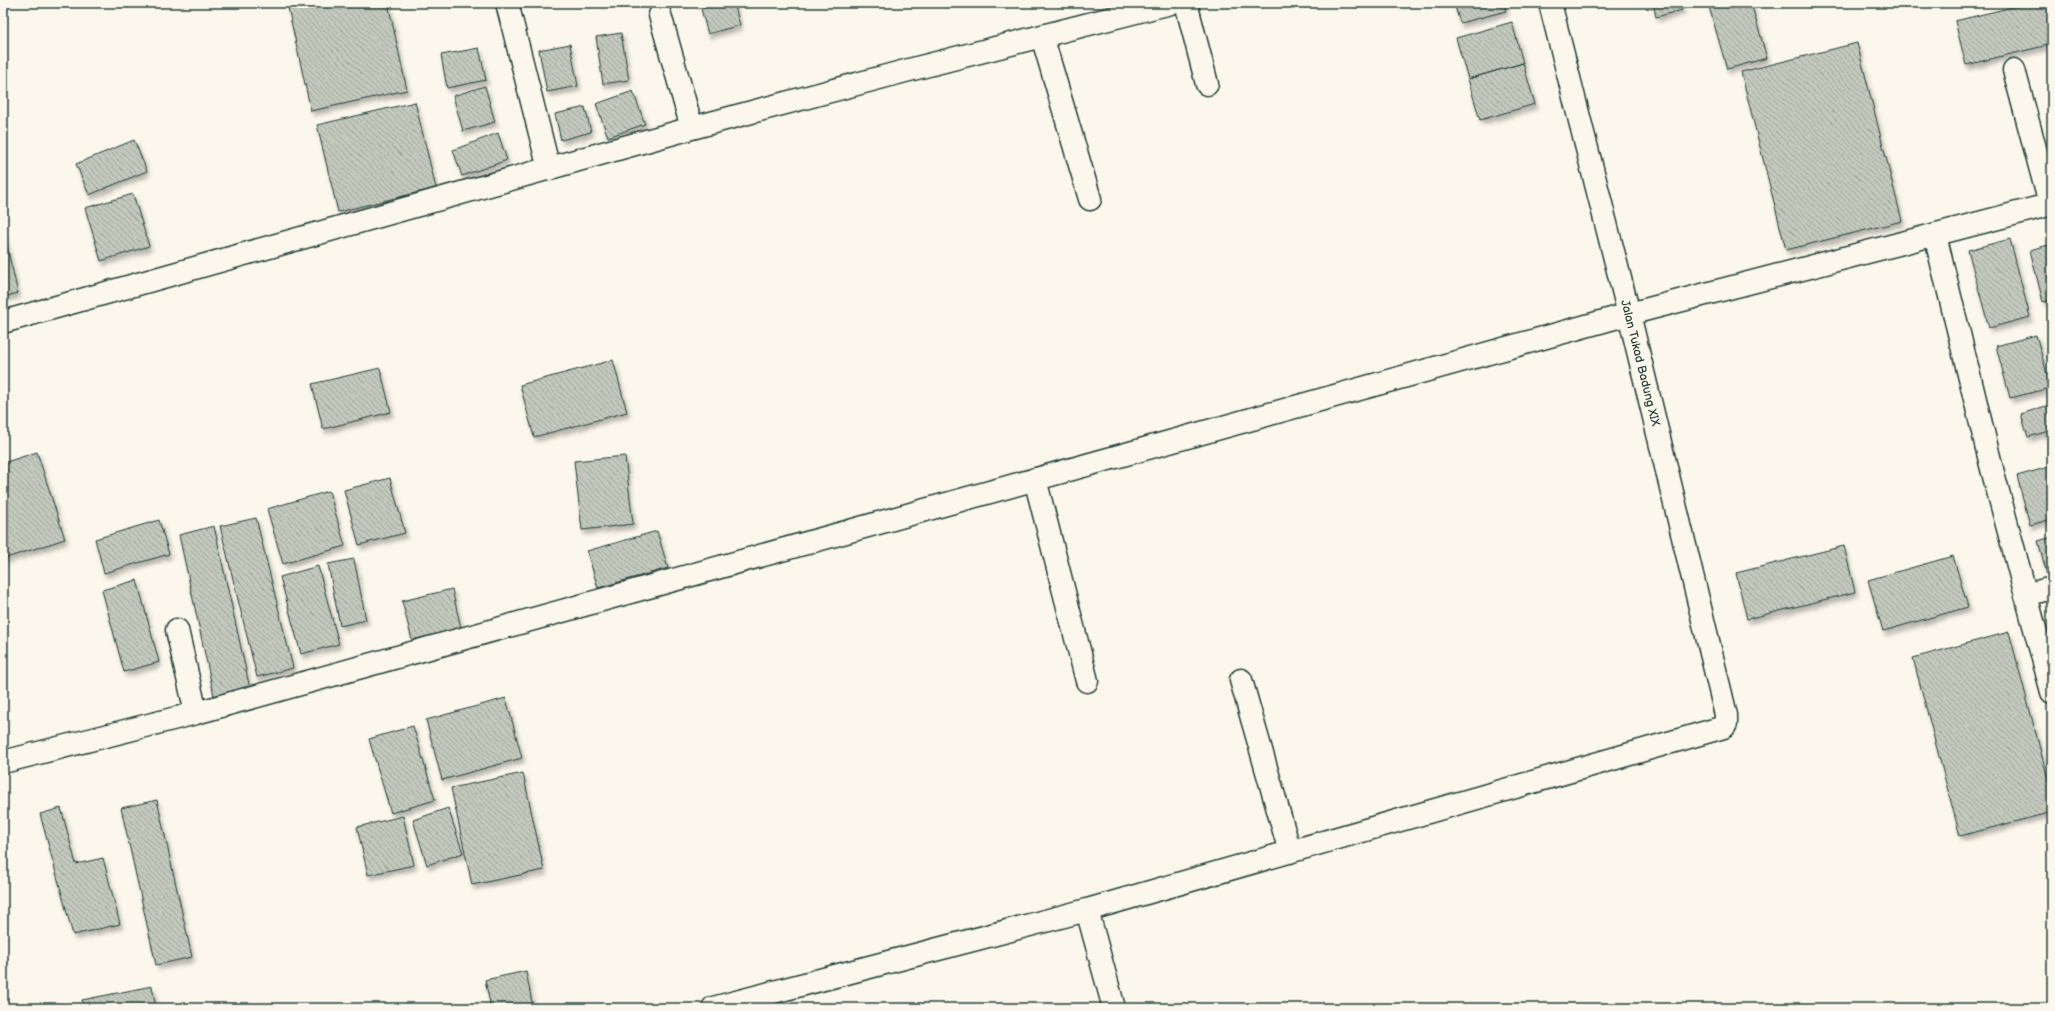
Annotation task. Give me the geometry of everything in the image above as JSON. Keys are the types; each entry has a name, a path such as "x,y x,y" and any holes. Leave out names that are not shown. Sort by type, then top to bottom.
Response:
{"street":[{"path":"507,3 549,168"},
{"path":"3,322 692,128 1171,3"},
{"path":"1186,3 1207,84"},
{"name":"Jalan Tukad Badung XIX","path":"1290,852 1720,729 1726,724 1726,716 1629,314 1550,3"},
{"path":"660,14 692,128"},
{"path":"1042,36 1090,198"},
{"path":"3,762 196,713 1629,314 2051,204 2014,70"},
{"path":"1935,235 1992,469 2052,692"},
{"path":"1035,479 1087,681"},
{"path":"2026,595 2052,588"},
{"path":"177,630 196,713"},
{"path":"713,1008 1087,910 1290,852 1241,680"},
{"path":"1087,910 1114,1008"}],"building":[{"path":"287,3 388,3 407,90 311,111"},
{"path":"722,3 734,3 740,25 708,34 701,9"},
{"path":"1454,3 1504,3 1506,11 1460,23"},
{"path":"1653,3 1680,3 1682,10 1656,17"},
{"path":"1708,3 1751,3 1767,58 1727,69"},
{"path":"2029,3 2052,3 2052,44 1966,65 1955,21"},
{"path":"1512,22 1523,63 1468,79 1456,38"},
{"path":"621,33 629,80 603,84 596,37"},
{"path":"1857,43 1902,221 1786,250 1741,72"},
{"path":"570,44 578,86 547,92 539,50"},
{"path":"479,48 486,80 447,88 441,55"},
{"path":"1523,63 1535,104 1480,120 1468,79"},
{"path":"485,86 495,122 463,131 453,96"},
{"path":"633,91 645,124 608,137 596,104"},
{"path":"415,102 436,188 338,212 317,125"},
{"path":"585,107 591,132 561,140 555,114"},
{"path":"498,133 507,160 462,176 453,150"},
{"path":"134,140 147,171 89,195 76,164"},
{"path":"133,194 149,246 101,261 85,208"},
{"path":"3,230 18,293 3,297"},
{"path":"2010,239 2030,317 1989,328 1968,250"},
{"path":"2052,244 2052,300 2043,302 2030,250"},
{"path":"2036,335 2051,388 2010,398 1996,346"},
{"path":"613,360 627,412 534,437 520,385"},
{"path":"380,368 391,412 323,429 312,384"},
{"path":"2052,404 2052,430 2028,437 2021,414"},
{"path":"37,452 65,539 3,559 3,463"},
{"path":"625,456 633,524 582,530 574,461"},
{"path":"2052,466 2052,519 2030,525 2017,476"},
{"path":"390,478 405,533 359,545 344,490"},
{"path":"329,491 345,546 283,564 267,509"},
{"path":"256,518 293,668 257,677 220,526"},
{"path":"159,520 169,554 104,573 95,539"},
{"path":"214,526 251,693 215,700 179,535"},
{"path":"657,531 668,568 598,588 587,551"},
{"path":"2052,537 2052,581 2049,582 2038,541"},
{"path":"1844,546 1855,592 1747,619 1736,573"},
{"path":"1953,556 1968,607 1883,631 1868,580"},
{"path":"354,559 366,620 340,626 328,564"},
{"path":"318,566 339,644 301,654 280,577"},
{"path":"137,580 159,662 124,672 102,590"},
{"path":"452,589 461,628 412,640 402,601"},
{"path":"2009,632 2052,794 2052,812 1960,836 1913,658"},
{"path":"506,698 522,758 442,780 426,720"},
{"path":"413,726 435,800 391,813 369,739"},
{"path":"523,773 544,870 472,885 451,788"},
{"path":"157,800 192,957 156,965 121,808"},
{"path":"61,808 76,864 103,858 120,924 73,935 40,814"},
{"path":"448,808 463,853 427,865 413,820"},
{"path":"403,816 414,865 368,875 357,827"},
{"path":"526,971 533,1008 491,1008 485,980"},
{"path":"152,986 156,1008 84,1008 82,1000"}]}
